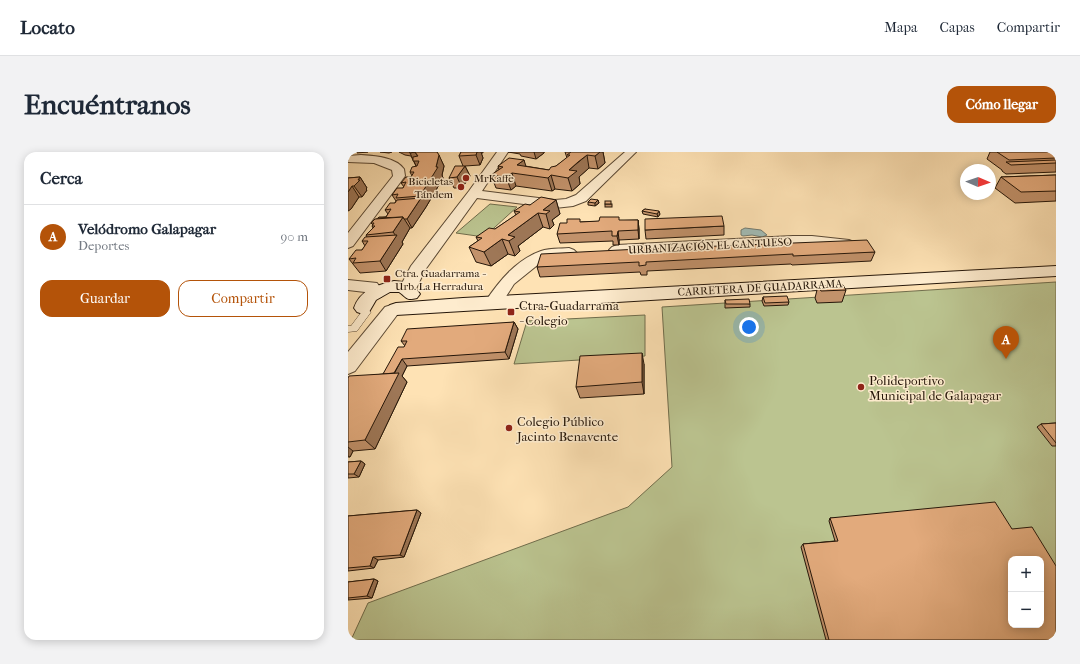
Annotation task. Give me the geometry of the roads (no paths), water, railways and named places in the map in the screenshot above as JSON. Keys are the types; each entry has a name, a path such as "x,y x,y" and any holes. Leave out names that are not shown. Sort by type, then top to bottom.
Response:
{"street":[{"path":"370,306 403,290 503,152"},
{"path":"474,194 555,204 568,203 581,198 631,152"},
{"path":"348,159 378,160 391,163 398,169 399,176 348,244"},
{"name":"URBANIZACIÓN EL CANTUESO","path":"600,251 794,241 812,241 849,245"},
{"path":"494,302 508,281 538,257 547,254 584,252"},
{"name":"CARRETERA DE GUADARRAMA","path":"370,306 463,304 1056,271"},
{"path":"348,285 371,287 370,337 348,366"},
{"path":"370,306 407,302 403,290"},
{"name":"CARRETERA DE GUADARRAMA","path":"403,290 429,299 463,304"}],"lane":[{"path":"348,329 354,329 370,306"}],"water":[{"path":"745,228 761,230 767,235 762,237 752,235 743,236 741,235 741,230"}],"place":[{"name":"MrKaffe","path":"466,178"},
{"name":"Bicicletas Tándem","path":"461,187"},
{"name":"Ctra. Guadarrama - Urb. La Herradura","path":"387,279"},
{"name":"Ctra. Guadarrama - Colegio","path":"511,312"},
{"name":"Velódromo Galapagar","path":"1006,359"},
{"name":"Polideportivo Municipal de Galapagar","path":"861,387"},
{"name":"Colegio Público Jacinto Benavente","path":"509,428"}]}
